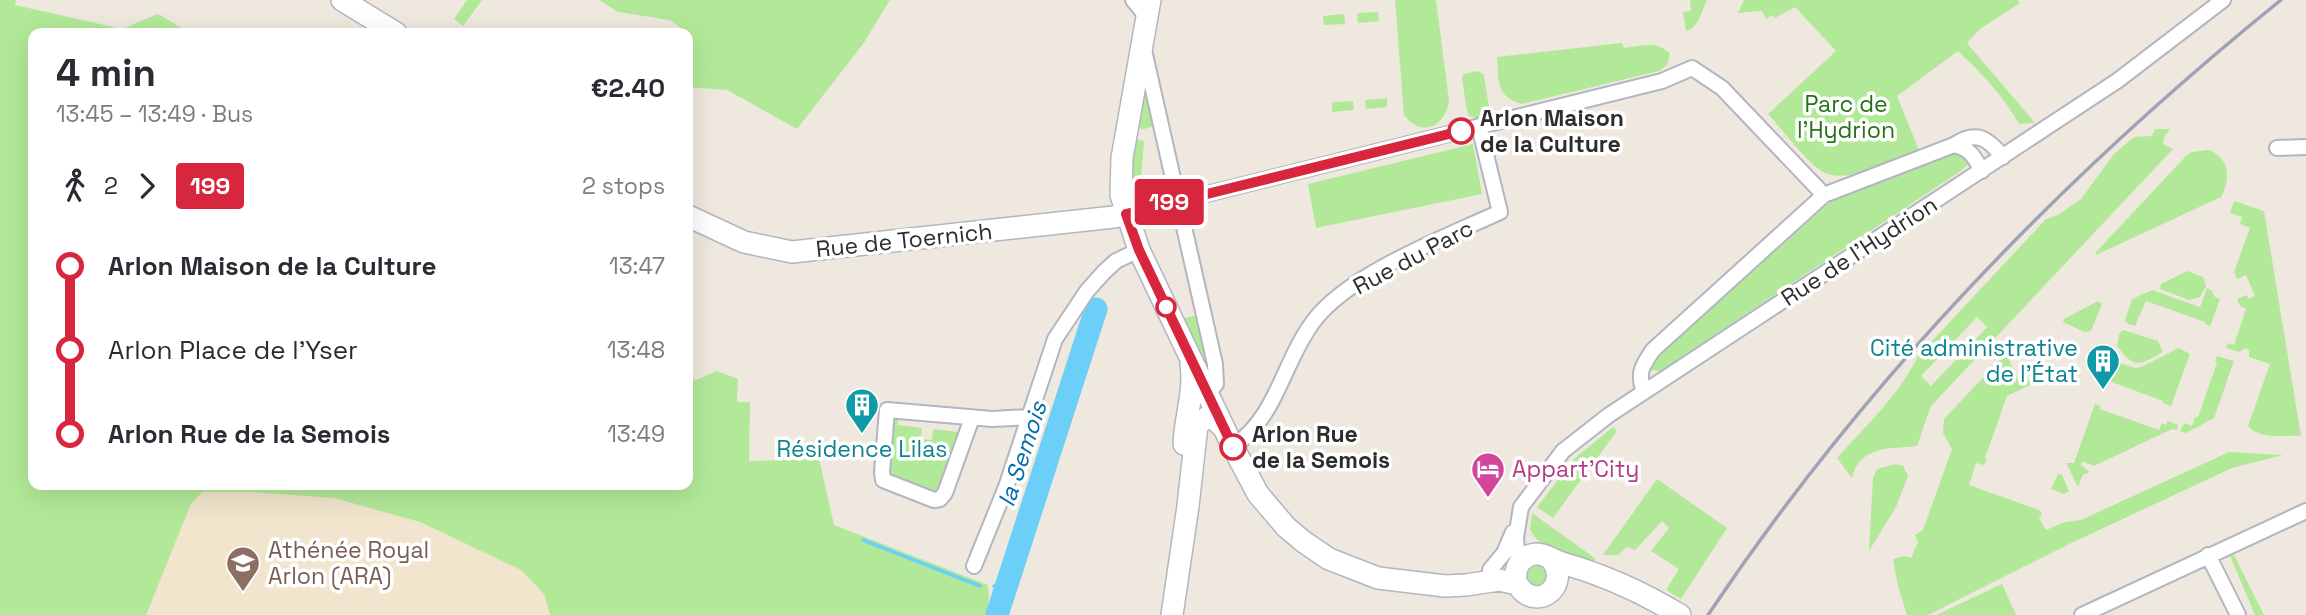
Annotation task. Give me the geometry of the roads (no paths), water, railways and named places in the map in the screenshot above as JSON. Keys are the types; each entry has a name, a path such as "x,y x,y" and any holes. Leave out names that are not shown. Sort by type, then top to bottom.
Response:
{"main road":[{"path":"342,0 388,28"},
{"path":"1149,9 1122,158 1121,195 1139,250 1190,356 1194,380 1270,510 1304,542 1329,559 1378,578 1466,585 1499,580 1518,571 1524,558 1545,557 1590,570 1637,590 1680,615"},
{"name":"Rue de Toernich","path":"693,218 744,242 792,251 1114,218 1126,214"},
{"path":"1184,527 1190,425 1202,393"},
{"path":"1180,560 1185,423 1202,393"},
{"path":"1172,615 1197,425 1210,415 1228,437"},
{"path":"1545,557 1559,575 1556,584"},
{"path":"1420,583 1490,570 1518,571"},
{"path":"1518,571 1528,595 1536,597 1544,596 1556,584 1571,579 1612,580"}],"street":[{"path":"1133,0 1149,9"},
{"name":"Rue de l'Hydrion","path":"1518,571 1517,521 1521,506 1563,451 1609,415 2117,81 2223,0"},
{"path":"1142,42 1215,364 1216,384 1202,393"},
{"path":"1126,214 1662,81 1692,68 1722,88 1824,195"},
{"name":"Rue du Parc","path":"1228,437 1251,433 1265,414 1312,323 1334,300 1405,256 1500,212 1479,126"},
{"path":"1644,392 1640,379 1643,364 1653,350 1824,195 1974,136 1990,142 2003,157"},
{"path":"1954,145 1966,148 1972,153 1982,171"},
{"path":"2277,148 2306,147"},
{"path":"974,566 1006,487 1051,348 1059,331 1104,272 1116,261 1139,250"},
{"path":"972,418 945,493 940,499 934,500 883,480 887,410 972,418 1030,417"},
{"path":"2082,615 2306,511"},
{"path":"1517,521 1526,540 1545,557"},
{"path":"1490,570 1504,553 1517,521"},
{"path":"2208,555 2238,615"}],"waterway":[{"name":"la Semois","path":"997,615 1096,309"},
{"path":"863,540 980,586"},
{"path":"994,586 1006,586"}],"railway":[{"path":"1708,615 1769,528 1833,445 1971,286 2045,210 2121,138 2281,0"}],"place":[{"name":"Arlon Maison de la Culture","path":"1461,131"},
{"name":"Cité administrative de l'État","path":"2103,391"},
{"name":"Résidence Lilas","path":"862,435"},
{"name":"Arlon Rue de la Semois","path":"1233,447"},
{"name":"Appart'City","path":"1488,499"},
{"name":"Athénée Royal Arlon (ARA)","path":"243,593"}],"park label":[{"name":"Parc de l'Hydrion","path":"1846,117"}]}
